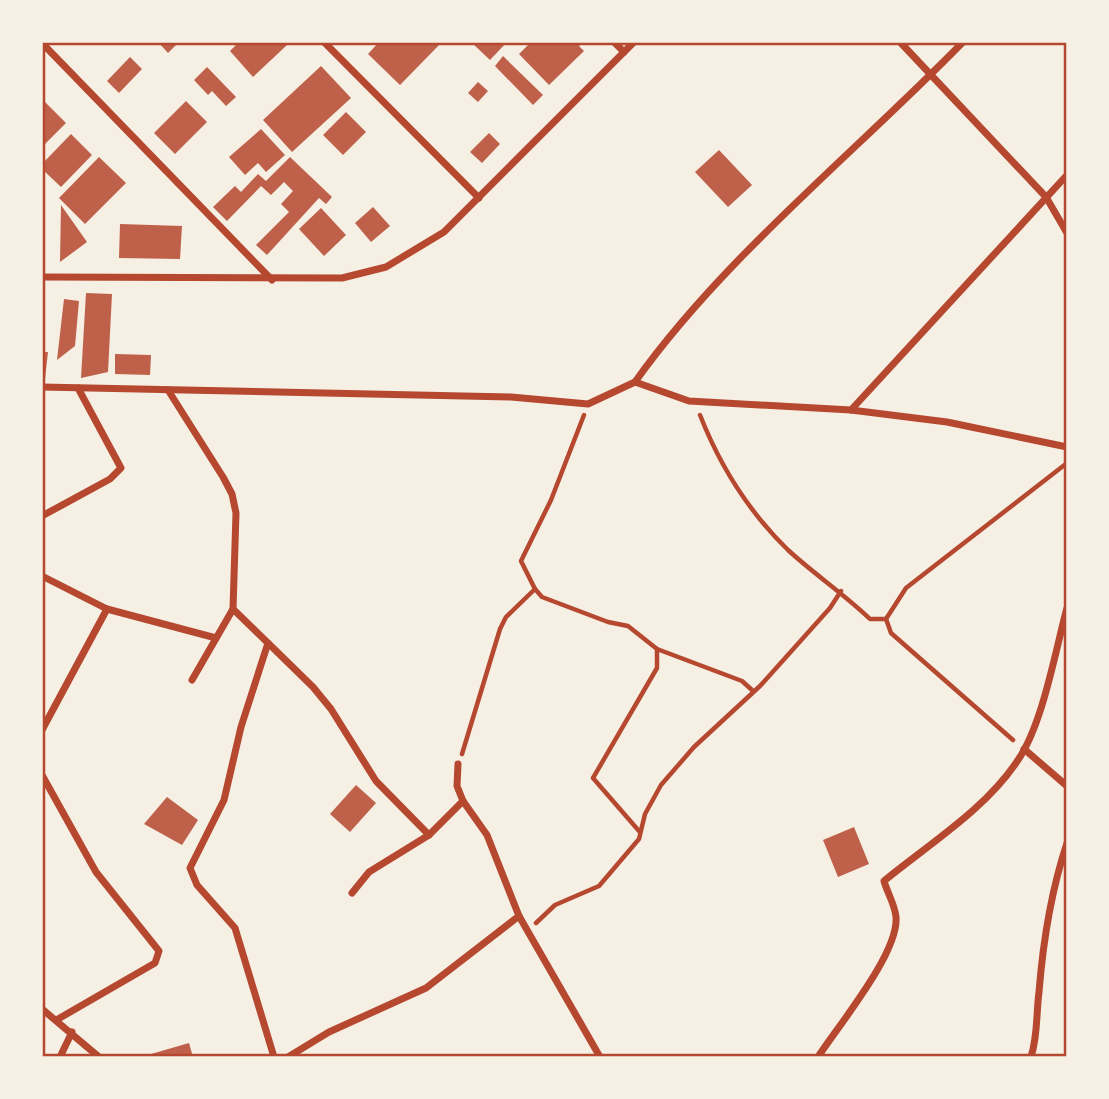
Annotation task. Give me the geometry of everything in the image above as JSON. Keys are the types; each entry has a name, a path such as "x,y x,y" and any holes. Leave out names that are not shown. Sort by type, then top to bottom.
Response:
{"street":[{"path":"324,42 479,198"},
{"path":"614,42 624,52"},
{"path":"42,277 272,280 342,278 386,267 444,232 634,42"},
{"path":"900,42 1046,197 1067,233"},
{"path":"42,387 511,397 588,404 635,382 664,341 731,268 963,42"},
{"path":"42,43 272,280"},
{"path":"851,410 1067,175"},
{"path":"635,382 695,401 851,410 947,422 1067,447"},
{"path":"42,516 110,480 121,468 78,388"},
{"path":"167,390 232,494 236,513 233,609 192,680"},
{"path":"42,576 107,608 216,638"},
{"path":"42,730 107,608"},
{"path":"818,1057 874,976 892,940 896,917 884,881 980,802 1018,760 1032,733 1067,608"},
{"path":"233,609 313,687 331,709 376,781 429,835"},
{"path":"268,643 241,727 224,800 190,868 197,885 235,928 274,1057"},
{"path":"1024,749 1067,786"},
{"path":"458,765 457,786 463,801 487,835 519,916 600,1057"},
{"path":"42,775 96,872 159,951 155,963 58,1019"},
{"path":"352,893 369,872 429,835 463,801"},
{"path":"1031,1057 1037,1037 1038,993 1054,881 1067,843"},
{"path":"288,1057 329,1032 426,988 519,916"},
{"path":"42,1009 58,1019 99,1057"},
{"path":"60,1057 72,1032"}],"path":[{"path":"695,401 716,456 739,492 788,550 841,591 870,620 886,619"},
{"path":"588,404 551,500 521,561 535,589 542,597 608,622 628,626 657,649 743,681 752,690"},
{"path":"886,619 906,587 1067,463"},
{"path":"458,765 500,628 506,617 535,589"},
{"path":"528,931 555,905 599,886 639,839 639,831 661,785 694,747 760,686 830,608 841,591"},
{"path":"886,619 891,633 1024,749"},
{"path":"639,831 593,778 657,668 657,649"}],"building":[{"path":"158,42 179,42 168,53"},
{"path":"239,42 284,42 287,45 253,77 230,51"},
{"path":"379,42 442,42 400,85 368,54"},
{"path":"471,42 507,42 490,60"},
{"path":"531,42 584,42 579,46 584,51 549,85 519,54"},
{"path":"503,56 543,95 533,105 495,66"},
{"path":"130,57 142,69 119,93 107,81"},
{"path":"321,66 351,98 292,152 263,120"},
{"path":"207,67 236,97 226,106 212,91 208,95 194,80"},
{"path":"478,82 488,91 478,102 468,93"},
{"path":"42,99 66,123 42,147"},
{"path":"186,101 207,122 175,154 154,133"},
{"path":"346,112 366,132 343,155 323,135"},
{"path":"261,129 285,155 266,172 258,163 245,175 229,157"},
{"path":"489,133 500,144 482,163 470,152"},
{"path":"71,134 92,155 61,187 42,169 42,164"},
{"path":"719,150 752,185 728,207 695,172"},
{"path":"99,157 126,183 85,224 59,198"},
{"path":"290,157 332,197 326,204 319,198 267,255 256,245 289,212 281,204 293,191 284,182 271,195 261,186 227,221 213,207 235,186 241,192 258,174 266,181"},
{"path":"61,205 87,242 60,262"},
{"path":"373,207 390,226 371,242 355,223"},
{"path":"321,208 346,235 324,256 299,229"},
{"path":"120,224 182,226 180,259 119,258"},
{"path":"86,293 112,294 108,372 81,378"},
{"path":"64,299 79,301 75,346 57,360"},
{"path":"42,352 48,352 45,379 42,378"},
{"path":"115,354 151,355 150,375 115,374"},
{"path":"356,785 376,803 350,832 330,814"},
{"path":"167,797 198,820 182,845 144,824"},
{"path":"854,827 869,864 838,877 823,840"},
{"path":"189,1043 193,1057 152,1057 151,1054"}]}
